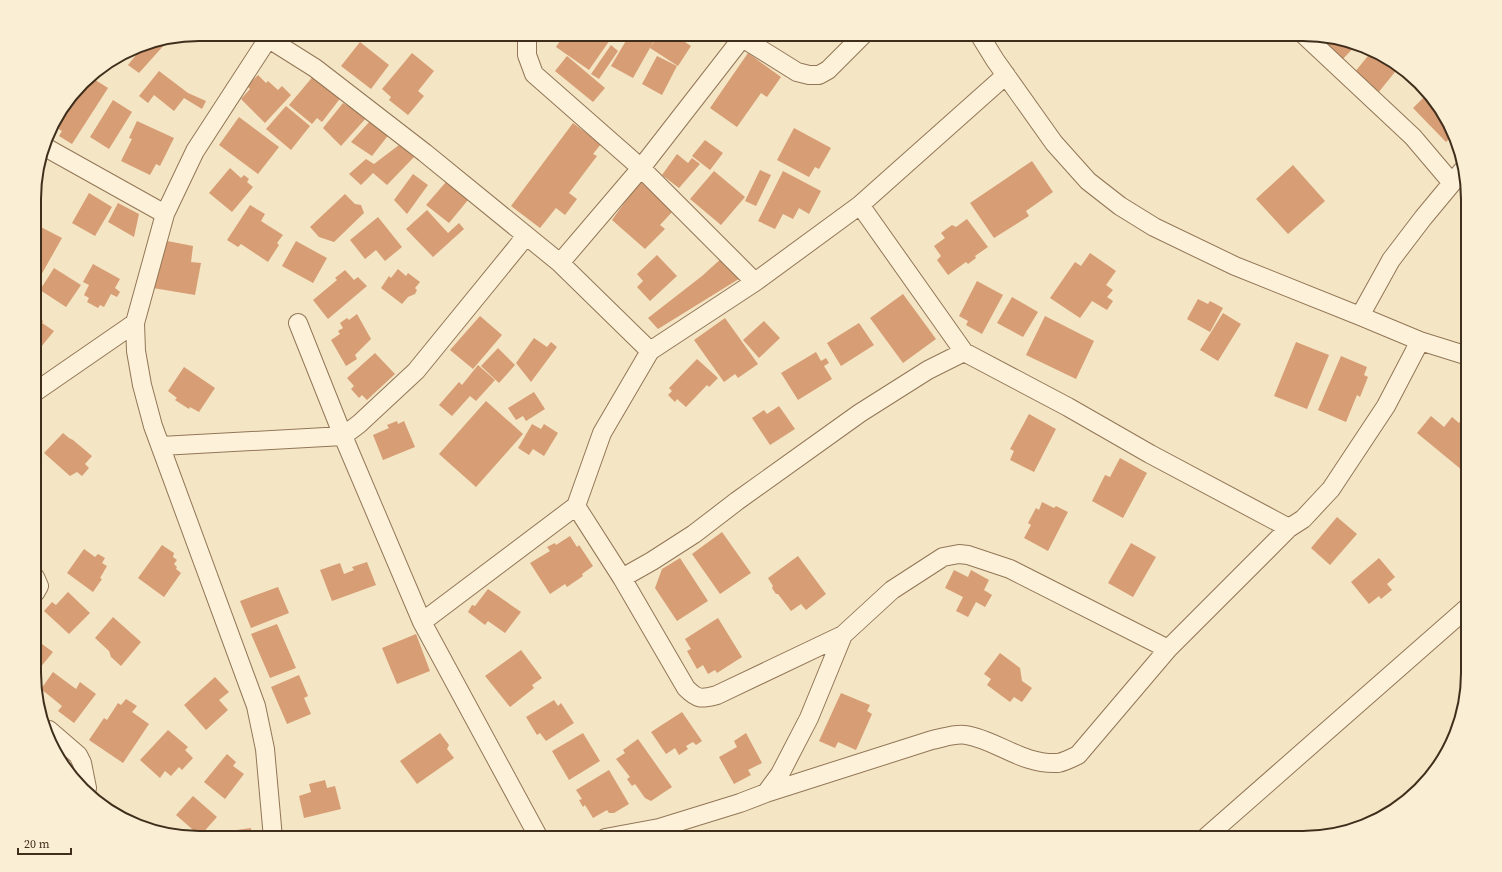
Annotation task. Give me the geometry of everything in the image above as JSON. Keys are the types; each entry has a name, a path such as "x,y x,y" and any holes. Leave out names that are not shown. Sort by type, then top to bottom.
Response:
{"street":[{"path":"264,41 195,151 165,214 135,323 136,351 142,386 153,426 256,706 265,749 272,831"},
{"path":"274,41 314,68 425,153 560,263 650,351"},
{"path":"527,41 527,55 534,74 641,168 755,282"},
{"path":"560,263 641,168 735,41"},
{"path":"747,41 796,72 809,75 819,75 828,70 857,41"},
{"path":"984,41 1054,143 1088,181 1120,206 1154,227 1235,266 1360,316 1420,342 1461,354"},
{"path":"1310,41 1457,177 1391,260 1360,316"},
{"path":"422,622 576,506 602,433 650,351 755,282 860,205 1006,75"},
{"path":"49,149 165,214"},
{"path":"860,205 964,352 1068,406 1150,454 1289,528"},
{"path":"161,446 342,436 359,424 416,371 526,236"},
{"path":"41,388 135,323"},
{"path":"298,323 342,436 422,622 535,831"},
{"path":"643,831 659,828 740,804 766,793 932,740 954,735 965,735 979,739 1017,756 1042,762 1059,763 1078,755 1168,649 1289,528 1303,518 1331,489 1386,406 1420,342"},
{"path":"622,578 694,534 737,501 860,413 928,370 964,352"},
{"path":"576,506 622,578 686,688 698,698 703,699 717,695 843,635 892,590 943,557 958,554 968,555 1010,569 1168,649"},
{"path":"1213,831 1461,613"},
{"path":"766,793 780,774 809,718 843,635"},
{"path":"53,734 78,756 82,763 86,784"}],"building":[{"path":"560,41 609,41 589,70 556,47"},
{"path":"626,41 654,41 633,78 611,66"},
{"path":"654,41 684,41 691,46 678,66 650,48"},
{"path":"360,42 389,65 371,89 341,66"},
{"path":"1326,42 1353,49 1343,59"},
{"path":"164,45 139,73 128,65 136,55 148,49"},
{"path":"611,45 618,51 599,79 591,74"},
{"path":"412,53 434,71 418,91 424,96 408,115 389,100 391,97 382,89"},
{"path":"748,53 781,77 767,97 761,93 737,127 710,108"},
{"path":"1369,55 1395,71 1378,93 1354,73"},
{"path":"567,56 605,88 593,102 555,71"},
{"path":"657,56 677,66 662,95 642,84"},
{"path":"159,71 188,93 206,101 202,109 184,98 174,111 154,95 148,103 139,96"},
{"path":"315,74 342,96 322,122 317,118 312,124 289,105"},
{"path":"258,75 266,83 268,81 278,90 282,86 291,95 265,123 241,99 250,89 247,86"},
{"path":"95,80 108,88 72,144 59,136 62,131 57,128 62,120 87,87"},
{"path":"1424,97 1440,120 1449,139 1446,142 1413,108"},
{"path":"113,100 132,112 109,149 90,137"},
{"path":"343,103 367,117 341,146 323,128"},
{"path":"286,106 310,126 291,150 266,129"},
{"path":"239,117 279,147 258,174 219,145"},
{"path":"371,120 390,133 372,156 351,142"},
{"path":"137,121 174,138 160,166 156,164 150,175 121,161 132,139 129,138"},
{"path":"573,123 601,144 593,154 597,156 569,193 577,199 565,215 556,208 540,228 511,206"},
{"path":"794,128 831,148 819,169 815,167 809,177 777,160"},
{"path":"705,140 723,153 710,170 692,156"},
{"path":"399,145 414,157 387,185 373,173 361,185 349,174 366,159 374,164"},
{"path":"677,154 688,163 692,158 700,164 679,188 662,175"},
{"path":"1032,161 1053,192 1026,211 1029,216 994,238 970,203"},
{"path":"1293,165 1325,201 1288,234 1256,199"},
{"path":"230,168 241,178 244,175 249,179 247,182 253,187 232,212 209,193"},
{"path":"760,170 771,175 756,206 745,201"},
{"path":"714,171 745,197 721,225 690,199"},
{"path":"783,171 821,191 809,214 799,208 793,219 783,214 775,229 758,221"},
{"path":"413,174 428,185 407,214 394,200"},
{"path":"640,181 673,211 660,225 665,229 645,249 612,220"},
{"path":"446,182 468,200 449,223 426,205"},
{"path":"89,193 112,207 95,236 72,223"},
{"path":"345,194 355,204 361,205 364,213 334,242 319,237 310,227"},
{"path":"118,203 139,214 134,237 108,222"},
{"path":"250,205 265,214 261,221 283,235 277,243 279,245 268,262 241,244 238,247 227,240"},
{"path":"427,210 448,233 459,223 464,229 433,257 406,229"},
{"path":"378,217 402,247 385,261 376,250 365,259 350,240"},
{"path":"967,219 988,247 975,256 976,258 968,264 966,262 948,275 937,260 941,256 934,246 945,238 941,233 952,225 956,227"},
{"path":"41,227 62,238 41,275"},
{"path":"162,240 193,246 191,262 201,263 195,295 153,288"},
{"path":"296,241 327,258 313,283 282,266"},
{"path":"1090,253 1116,271 1106,285 1113,290 1107,297 1113,301 1107,310 1092,301 1080,318 1050,298 1075,262 1081,266"},
{"path":"657,255 677,276 650,301 637,287 643,281 637,274"},
{"path":"723,257 742,277 658,329 648,318 702,276"},
{"path":"93,264 120,279 115,288 120,292 117,297 111,294 104,307 100,305 98,308 87,302 89,298 84,295 89,285 83,282"},
{"path":"54,268 81,285 66,307 41,291"},
{"path":"398,269 406,276 408,273 420,282 415,288 417,290 415,294 408,297 402,304 381,288 389,276 391,278"},
{"path":"345,270 354,280 358,277 367,286 328,319 313,300 337,280 335,278"},
{"path":"977,281 1003,295 982,334 966,325 968,321 959,316"},
{"path":"903,294 936,339 903,363 870,318"},
{"path":"1012,297 1038,312 1023,337 997,323"},
{"path":"1198,299 1208,304 1210,301 1223,308 1210,332 1187,319"},
{"path":"1223,313 1241,324 1218,361 1200,350"},
{"path":"357,314 371,339 355,355 357,359 346,366 331,340 340,334 338,331 343,328 340,323 347,318 349,320"},
{"path":"480,316 502,335 473,369 450,350"},
{"path":"1045,316 1094,341 1076,379 1026,355"},
{"path":"725,318 758,364 738,378 735,374 724,382 694,340"},
{"path":"41,319 43,321 42,323 54,331 41,347"},
{"path":"764,321 780,338 759,358 743,340"},
{"path":"859,323 874,345 841,366 827,343"},
{"path":"534,338 547,347 551,342 557,347 531,382 516,363"},
{"path":"1296,342 1329,355 1307,409 1274,396"},
{"path":"498,348 515,365 499,383 481,366"},
{"path":"816,352 821,361 826,358 829,363 824,366 832,379 798,400 781,373"},
{"path":"375,353 395,374 367,400 362,395 359,398 351,389 354,386 347,378"},
{"path":"1341,356 1367,367 1364,375 1368,377 1360,397 1357,395 1346,422 1318,410"},
{"path":"697,359 718,378 709,387 707,385 686,407 677,399 675,402 668,395 672,391 669,388"},
{"path":"478,365 495,380 476,401 470,396 452,416 439,405 459,382 462,385"},
{"path":"184,367 215,388 199,412 190,407 189,409 175,400 177,398 168,391"},
{"path":"534,392 545,409 526,421 523,416 516,420 508,408"},
{"path":"486,401 523,434 476,487 439,454"},
{"path":"779,406 795,429 770,445 752,418 764,410 767,414"},
{"path":"1029,414 1056,429 1034,472 1010,460 1014,451 1010,449"},
{"path":"1431,416 1444,427 1452,417 1459,423 1461,421 1461,469 1417,433"},
{"path":"397,421 398,424 404,421 415,447 383,460 373,435 389,428 387,425"},
{"path":"532,424 541,429 544,424 558,433 544,456 533,449 529,455 518,448"},
{"path":"63,433 92,456 85,464 89,468 82,476 77,472 70,476 44,453"},
{"path":"1120,458 1147,473 1123,518 1092,501 1105,475 1110,477"},
{"path":"1042,502 1054,508 1056,506 1068,512 1048,551 1024,538 1031,525 1028,523 1036,508 1039,510"},
{"path":"1337,517 1357,534 1330,565 1311,548"},
{"path":"722,532 751,573 720,594 692,554"},
{"path":"570,536 577,547 579,545 593,566 582,574 583,576 567,587 565,584 550,594 530,563 550,551 547,547 555,543 556,545"},
{"path":"1131,543 1156,557 1133,597 1108,583"},
{"path":"162,545 174,553 173,557 177,560 174,564 177,567 176,569 181,573 164,597 138,578"},
{"path":"84,549 95,557 98,554 105,558 102,563 107,566 100,578 102,579 93,592 67,573"},
{"path":"798,556 826,594 806,610 801,604 791,611 778,594 776,594 768,578"},
{"path":"680,558 708,601 677,621 655,588 662,569"},
{"path":"1379,558 1395,577 1387,584 1392,590 1381,599 1379,596 1369,604 1351,582"},
{"path":"367,562 376,585 332,601 320,570 340,563 344,574 354,570 352,567"},
{"path":"954,570 968,577 971,570 989,580 984,590 992,595 985,607 976,602 968,617 956,611 963,597 945,588"},
{"path":"278,587 289,613 251,628 240,601"},
{"path":"488,589 521,612 505,633 488,621 485,625 468,612 472,605 475,606"},
{"path":"68,592 90,613 69,634 44,611 52,602 56,605"},
{"path":"113,617 141,642 121,666 111,657 109,651 95,638"},
{"path":"718,618 742,657 717,673 715,670 708,674 703,665 697,669 687,651 691,649 685,639"},
{"path":"277,624 296,668 270,678 251,634"},
{"path":"416,634 430,671 397,684 382,648"},
{"path":"41,643 53,652 41,667"},
{"path":"521,650 542,678 532,685 534,688 510,707 485,676"},
{"path":"1000,653 1020,668 1022,681 1032,688 1022,702 1014,697 1010,702 987,685 991,679 984,674"},
{"path":"53,672 76,689 80,682 96,694 74,723 58,711 62,706 41,688"},
{"path":"299,675 308,696 304,698 311,714 287,724 271,687"},
{"path":"215,677 229,692 219,700 228,710 206,730 184,705"},
{"path":"841,693 870,705 867,711 872,714 856,750 838,742 835,748 819,741"},
{"path":"126,699 137,706 132,712 149,724 123,763 89,740 104,718 107,720 118,703 121,705"},
{"path":"554,700 558,706 561,703 574,723 546,741 540,733 537,735 526,717"},
{"path":"682,712 702,741 696,745 693,742 686,746 688,749 679,755 675,748 666,754 651,732"},
{"path":"168,730 188,747 185,750 193,758 182,770 179,767 171,776 165,771 160,778 140,760"},
{"path":"440,733 449,745 447,749 454,758 417,784 400,761"},
{"path":"583,733 600,761 569,780 552,751"},
{"path":"746,733 762,763 748,770 751,775 734,784 719,757 737,747 734,741"},
{"path":"638,739 672,787 651,801 645,798 635,784 632,786 627,779 630,777 616,759 625,753 623,750"},
{"path":"227,754 236,762 233,766 244,774 225,799 204,782"},
{"path":"609,770 629,804 614,813 609,813 607,810 593,818 585,805 583,807 579,800 582,799 576,790"},
{"path":"325,780 327,788 335,786 341,809 304,818 299,796 311,792 309,784"},
{"path":"193,796 217,817 204,831 194,831 176,815"},
{"path":"251,828 251,831 229,831"}]}
